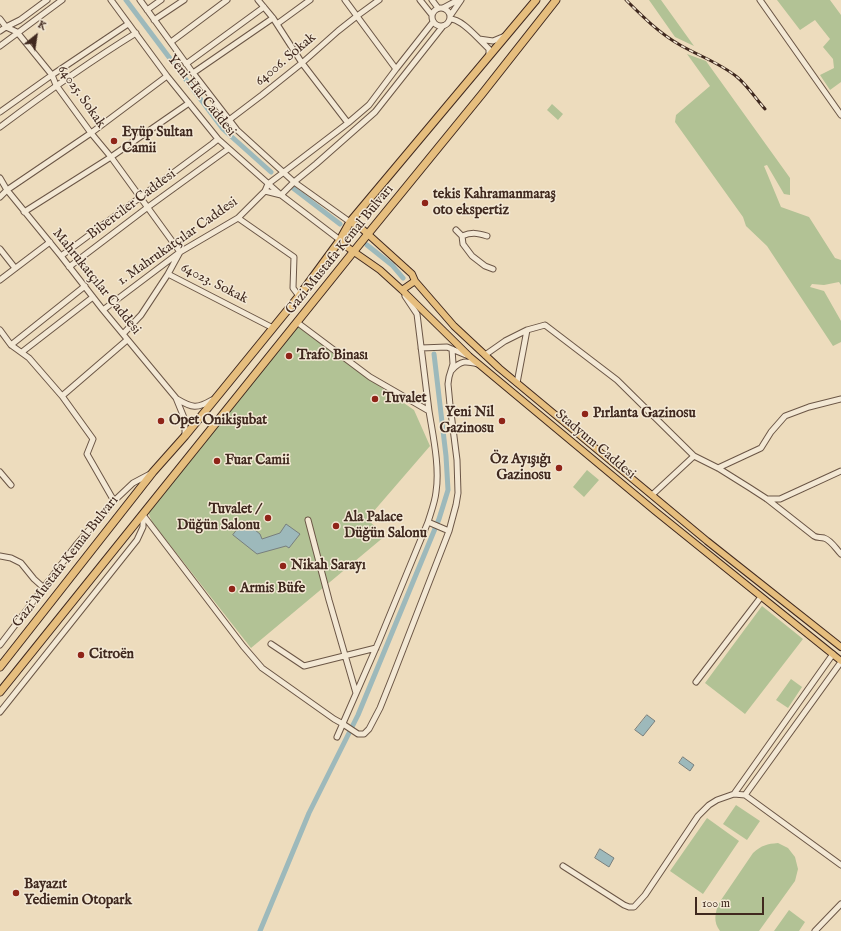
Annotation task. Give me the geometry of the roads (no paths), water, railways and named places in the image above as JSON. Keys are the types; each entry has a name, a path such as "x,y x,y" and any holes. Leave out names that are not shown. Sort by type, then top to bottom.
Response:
{"highway":[{"name":"Gazi Mustafa Kemal Bulvarı","path":"0,667 153,472 185,436 299,296 340,240 350,222 536,0"},
{"name":"Gazi Mustafa Kemal Bulvarı","path":"0,692 556,0"}],"main road":[{"name":"Stadyum Caddesi","path":"350,222 360,227 412,274 415,281 454,326 485,356 707,541 841,647"},
{"name":"Stadyum Caddesi","path":"340,240 347,247 380,270 478,364 655,511 841,661"},
{"path":"402,290 415,281"},
{"path":"763,598 770,601 774,597 774,593"},
{"path":"827,649 833,649 835,647 835,642"}],"street":[{"path":"0,31 20,20 47,0"},
{"path":"0,46 62,0"},
{"name":"Yeni Hal Caddesi","path":"111,0 218,139 281,195 340,240"},
{"name":"Yeni Hal Caddesi","path":"140,0 186,64 237,130 294,182 350,222"},
{"path":"147,10 160,0"},
{"path":"154,20 184,0"},
{"path":"171,42 226,0"},
{"path":"258,0 273,18 302,63 348,123"},
{"path":"277,24 310,0"},
{"path":"345,0 396,68"},
{"name":"64006. Sokak","path":"229,120 302,63 338,31 379,0"},
{"path":"268,184 348,123 368,105 433,22 432,15 420,0"},
{"path":"432,0 440,8 447,11 450,17 458,21 479,39 489,49 489,56"},
{"path":"432,15 434,11 458,0"},
{"path":"265,191 281,195 375,112 443,26 447,23 461,0"},
{"path":"760,0 841,115"},
{"path":"186,64 264,7"},
{"path":"193,73 273,18"},
{"name":"64025. Sokak","path":"0,19 6,27 17,32 52,75 56,85 141,197 180,252"},
{"path":"433,22 436,25 443,26"},
{"path":"0,112 128,24"},
{"path":"0,127 56,85 109,49 136,33"},
{"path":"479,39 493,41 506,36"},
{"path":"0,197 7,190 91,133 168,76"},
{"path":"24,212 111,157 189,103"},
{"name":"Biberciler Caddesi","path":"62,256 218,139"},
{"name":"Biberciler Caddesi","path":"69,267 228,149"},
{"name":"Mahrukatçılar Caddesi","path":"0,178 7,190 24,212 62,256 127,340 176,398 187,405 197,406 204,405 214,399"},
{"name":"1. Mahrukatçılar Caddesi","path":"103,310 180,252 238,218 265,191 268,184"},
{"path":"238,218 294,257 293,288 299,296"},
{"path":"456,230 462,236 463,244 472,256 485,266 493,269"},
{"path":"462,236 469,233 487,236"},
{"path":"0,280 50,242"},
{"path":"0,249 16,268"},
{"name":"64023. Sokak","path":"180,252 168,274 272,328"},
{"path":"123,334 142,315 168,274"},
{"path":"11,345 85,286"},
{"path":"337,737 345,725 356,693 428,522 436,492 437,470 417,314 402,290"},
{"path":"22,352 93,297"},
{"path":"298,323 370,377 430,412"},
{"path":"485,356 506,341 527,330 545,325 617,380 694,456 718,468 767,499 814,536 818,538 825,538 832,543 841,554"},
{"path":"0,330 11,345 29,358 62,396 93,439 87,454 114,501"},
{"path":"517,383 527,330"},
{"path":"62,396 127,340"},
{"path":"421,348 447,347 469,356"},
{"path":"143,515 251,656 262,668 322,711 358,734 364,734 380,708 449,531 456,505 458,493 457,460 448,384 453,364 452,349"},
{"path":"450,372 460,363 466,362 478,364"},
{"name":"Mahrukatçılar Caddesi","path":"176,398 185,420 185,436"},
{"path":"718,468 761,448 771,432 785,416 809,407 841,399"},
{"path":"652,495 694,456"},
{"path":"767,499 780,499 841,471"},
{"path":"0,472 11,485"},
{"name":"Gazi Mustafa Kemal Bulvarı","path":"0,645 76,545 114,501 133,483 153,472"},
{"name":"Gazi Mustafa Kemal Bulvarı","path":"0,712 137,540 143,527 143,515"},
{"path":"308,520 356,693"},
{"path":"428,522 449,531"},
{"path":"0,556 11,558 20,563 44,588"},
{"path":"696,682 763,598"},
{"path":"271,644 304,666 376,648"},
{"path":"734,794 833,654"},
{"path":"745,795 841,661"},
{"path":"562,866 624,905 634,907 645,894 698,816 709,805 717,800 734,794 745,795 841,865"},
{"path":"815,931 841,904"}],"water":[{"path":"244,521 260,534 262,539 280,533 286,524 300,534 289,548 286,546 257,554 233,535"},
{"path":"647,715 655,721 643,736 635,730"},
{"path":"683,757 694,765 690,771 679,763"},
{"path":"600,849 614,858 609,867 595,858"}],"waterway":[{"path":"126,0 223,129 271,172"},
{"path":"293,188 340,224"},
{"path":"367,245 392,265 403,278"},
{"path":"260,931 309,813 358,715 439,519 448,490 446,456 434,354"}],"railway":[{"path":"626,0 645,19 665,35 680,45 724,68 741,80 765,109"}],"place":[{"name":"Eyüp Sultan Camii","path":"114,141"},
{"name":"tekis Kahramanmaraş oto ekspertiz","path":"425,203"},
{"name":"Trafo Binası","path":"289,356"},
{"name":"Tuvalet","path":"375,399"},
{"name":"Pırlanta Gazinosu","path":"585,414"},
{"name":"Opet Onikişubat","path":"161,421"},
{"name":"Yeni Nil Gazinosu","path":"502,421"},
{"name":"Fuar Camii","path":"217,461"},
{"name":"Öz Ayışığı Gazinosu","path":"559,468"},
{"name":"Tuvalet / Düğün Salonu","path":"268,518"},
{"name":"Ala Palace Düğün Salonu","path":"336,526"},
{"name":"Nikah Sarayı","path":"283,566"},
{"name":"Armis Büfe","path":"232,589"},
{"name":"Citroën","path":"81,655"},
{"name":"Bayazıt Yediemin Otopark","path":"16,893"}]}
